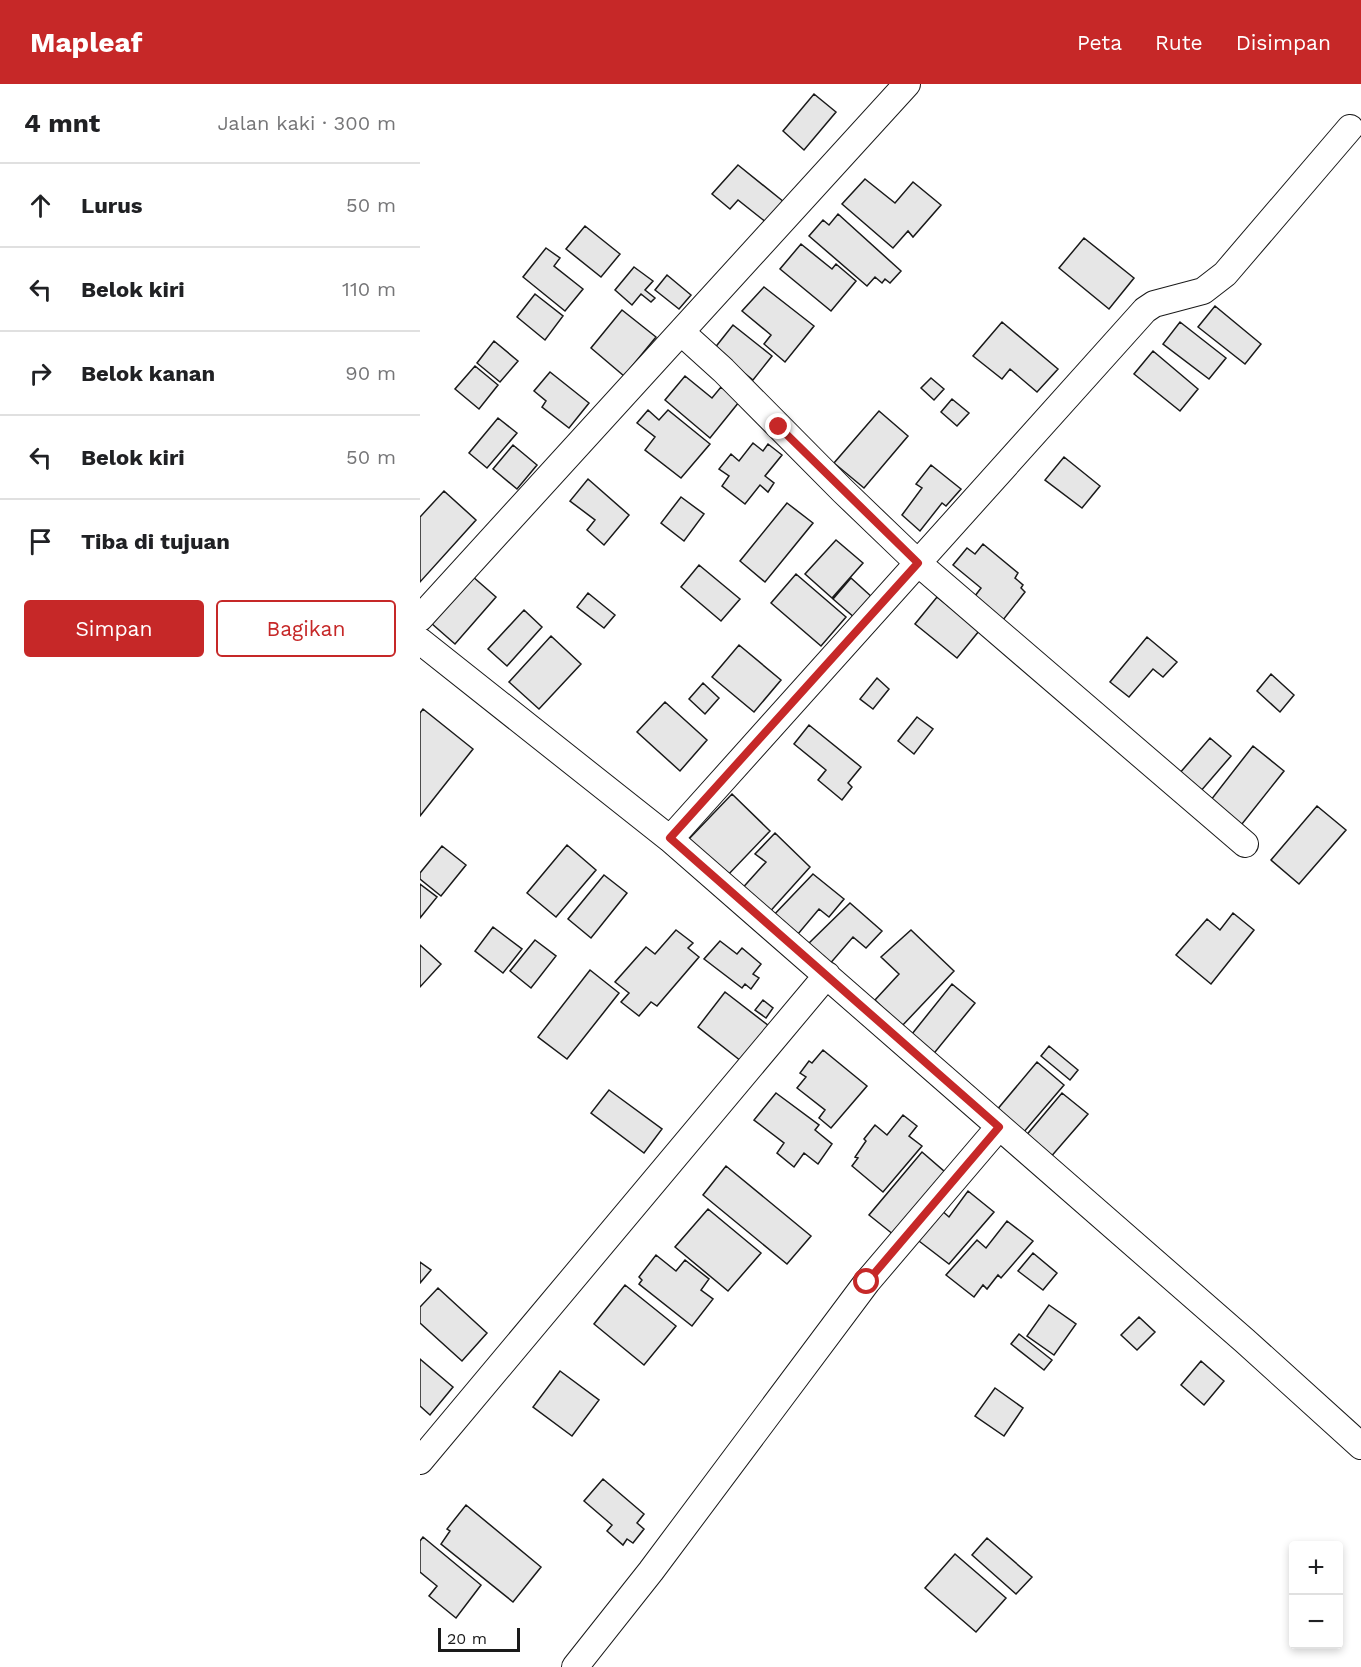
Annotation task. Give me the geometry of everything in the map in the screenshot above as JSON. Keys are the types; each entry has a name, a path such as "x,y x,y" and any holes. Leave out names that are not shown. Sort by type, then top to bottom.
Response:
{"street":[{"path":"420,618 908,84"},
{"path":"670,838 1145,310 1154,304 1203,291 1225,274 1350,128"},
{"path":"681,332 723,370 918,563 1245,844"},
{"path":"420,641 670,838 1245,1341 1361,1446"},
{"path":"422,1453 827,975"},
{"path":"575,1667 665,1553 867,1282 999,1127"}],"building":[{"path":"814,94 836,112 804,150 783,131"},
{"path":"738,165 784,202 767,223 738,200 730,209 712,194"},
{"path":"865,179 895,203 913,182 941,205 913,237 908,231 893,248 842,204"},
{"path":"838,214 901,271 890,283 885,279 882,283 875,277 867,286 809,236 823,220 829,225"},
{"path":"585,226 620,254 601,277 566,249"},
{"path":"1084,238 1134,278 1109,309 1059,268"},
{"path":"801,244 832,269 836,264 856,281 831,311 780,269"},
{"path":"546,248 560,258 554,266 583,289 565,311 523,277"},
{"path":"634,267 653,281 645,290 655,298 651,302 641,294 632,305 615,290"},
{"path":"667,275 691,295 679,309 655,290"},
{"path":"764,287 814,326 785,362 764,344 771,335 742,311"},
{"path":"535,294 563,316 545,340 517,317"},
{"path":"1215,306 1261,344 1245,364 1198,327"},
{"path":"622,310 656,337 624,376 591,348"},
{"path":"1002,322 1058,369 1037,392 1010,369 1002,379 973,356"},
{"path":"1180,322 1226,358 1209,379 1163,344"},
{"path":"733,325 772,356 753,380 714,349"},
{"path":"494,341 518,361 500,382 477,363"},
{"path":"1153,351 1198,389 1180,411 1134,374"},
{"path":"475,366 498,385 479,409 455,389"},
{"path":"550,372 589,403 569,428 542,407 546,401 534,391"},
{"path":"685,376 712,398 721,387 739,402 710,438 665,400"},
{"path":"931,378 944,389 934,400 921,388"},
{"path":"952,399 969,413 957,426 941,412"},
{"path":"648,410 659,420 668,410 710,444 681,478 645,450 655,437 637,423"},
{"path":"879,411 908,436 864,488 834,463"},
{"path":"498,418 517,433 487,468 469,453"},
{"path":"753,443 763,451 768,444 782,455 765,476 774,483 768,492 760,485 745,504 722,486 729,476 719,469 731,454 739,461"},
{"path":"513,445 537,465 517,489 493,469"},
{"path":"1064,457 1100,486 1082,508 1045,480"},
{"path":"931,465 961,489 946,506 942,503 920,531 902,515 922,488 916,484"},
{"path":"588,479 629,515 604,545 587,530 595,520 570,501"},
{"path":"444,491 476,520 420,582 420,517"},
{"path":"681,497 704,514 684,541 661,523"},
{"path":"787,503 813,523 765,582 740,561"},
{"path":"836,540 863,563 832,598 805,574"},
{"path":"983,544 1018,573 1015,578 1023,585 1021,588 1025,592 1003,620 975,596 981,588 953,565 967,548 975,554"},
{"path":"699,565 740,599 721,621 681,587"},
{"path":"796,574 846,617 821,646 771,603"},
{"path":"472,576 496,597 455,644 431,623"},
{"path":"851,578 873,598 855,618 833,599"},
{"path":"588,593 615,615 604,628 577,607"},
{"path":"937,597 979,631 957,658 915,624"},
{"path":"524,610 542,627 507,666 488,649"},
{"path":"551,636 581,664 539,709 509,682"},
{"path":"1147,637 1177,662 1163,677 1153,669 1129,697 1110,682"},
{"path":"739,645 781,680 754,712 712,677"},
{"path":"1271,674 1294,695 1280,712 1257,691"},
{"path":"877,678 889,689 873,709 860,699"},
{"path":"703,683 719,698 705,714 689,699"},
{"path":"665,702 707,740 680,771 637,732"},
{"path":"423,709 473,749 420,816 420,713"},
{"path":"917,717 933,729 914,754 898,741"},
{"path":"809,725 861,767 848,783 852,787 842,800 818,780 826,770 794,744"},
{"path":"1210,738 1231,756 1200,792 1179,774"},
{"path":"1253,746 1284,771 1238,829 1207,805"},
{"path":"732,794 770,831 726,877 688,840"},
{"path":"1317,806 1346,830 1299,884 1271,860"},
{"path":"775,833 810,867 766,916 739,892 766,862 755,854"},
{"path":"567,845 596,870 556,917 527,893"},
{"path":"442,846 466,865 441,896 420,879 420,873"},
{"path":"813,874 844,899 829,917 819,909 793,940 770,919"},
{"path":"604,875 627,893 591,938 568,919"},
{"path":"420,884 437,897 420,918"},
{"path":"850,903 882,931 866,948 853,937 828,966 806,946"},
{"path":"1233,913 1254,930 1211,984 1176,955 1207,919 1220,930"},
{"path":"493,927 522,949 503,973 475,951"},
{"path":"676,930 693,943 688,948 699,957 657,1006 651,1002 639,1016 621,1002 629,993 615,982 646,947 655,954"},
{"path":"911,930 954,971 901,1027 875,1000 899,974 881,957"},
{"path":"535,940 556,956 531,988 510,971"},
{"path":"720,941 737,954 742,948 761,964 753,974 759,978 751,989 745,984 742,988 704,959"},
{"path":"420,945 441,964 420,987"},
{"path":"590,970 619,993 567,1059 538,1037"},
{"path":"952,984 975,1003 931,1057 908,1039"},
{"path":"725,992 769,1026 741,1061 698,1027"},
{"path":"763,1000 773,1008 766,1018 755,1010"},
{"path":"1049,1046 1078,1070 1070,1080 1041,1056"},
{"path":"823,1050 867,1086 831,1128 819,1118 825,1110 797,1088 806,1077 800,1073 809,1061 812,1063"},
{"path":"1037,1062 1064,1085 1023,1133 996,1111"},
{"path":"609,1090 662,1129 644,1153 591,1113"},
{"path":"776,1093 819,1125 815,1130 832,1144 818,1164 804,1153 794,1167 777,1153 784,1143 754,1120"},
{"path":"1062,1093 1088,1114 1049,1159 1024,1138"},
{"path":"903,1115 917,1126 909,1136 922,1146 883,1192 852,1166 866,1141 864,1139 875,1125 887,1135"},
{"path":"922,1152 945,1172 899,1239 869,1215"},
{"path":"726,1166 811,1236 787,1264 703,1195"},
{"path":"968,1191 994,1212 949,1264 915,1238 940,1209 949,1217"},
{"path":"708,1209 761,1253 728,1291 675,1247"},
{"path":"1007,1221 1033,1241 1001,1278 998,1275 987,1289 983,1285 974,1297 946,1275 977,1240 986,1248"},
{"path":"1033,1253 1057,1273 1043,1290 1018,1271"},
{"path":"656,1255 676,1271 685,1260 709,1279 701,1290 713,1299 692,1326 639,1284 642,1280 639,1277"},
{"path":"420,1262 431,1270 420,1283"},
{"path":"625,1285 676,1326 644,1365 594,1324"},
{"path":"438,1288 487,1333 462,1361 420,1323 420,1307"},
{"path":"1049,1305 1076,1324 1054,1355 1027,1336"},
{"path":"1139,1317 1155,1332 1137,1350 1121,1335"},
{"path":"1019,1334 1052,1360 1044,1370 1011,1344"},
{"path":"420,1359 453,1387 430,1415 420,1406"},
{"path":"1201,1361 1224,1381 1204,1405 1181,1385"},
{"path":"560,1371 599,1400 572,1436 533,1407"},
{"path":"995,1388 1023,1408 1004,1436 975,1416"},
{"path":"603,1479 644,1514 637,1523 644,1529 633,1543 627,1539 623,1545 607,1531 612,1525 584,1501"},
{"path":"466,1505 541,1567 513,1602 441,1544 450,1531 447,1529"},
{"path":"423,1537 481,1585 456,1618 429,1596 437,1586 420,1572 420,1541"},
{"path":"987,1538 1032,1577 1016,1594 972,1555"},
{"path":"955,1554 1006,1598 976,1632 925,1588"}],"route":[{"path":"779,427 918,563 670,838 999,1127 867,1282"}]}
